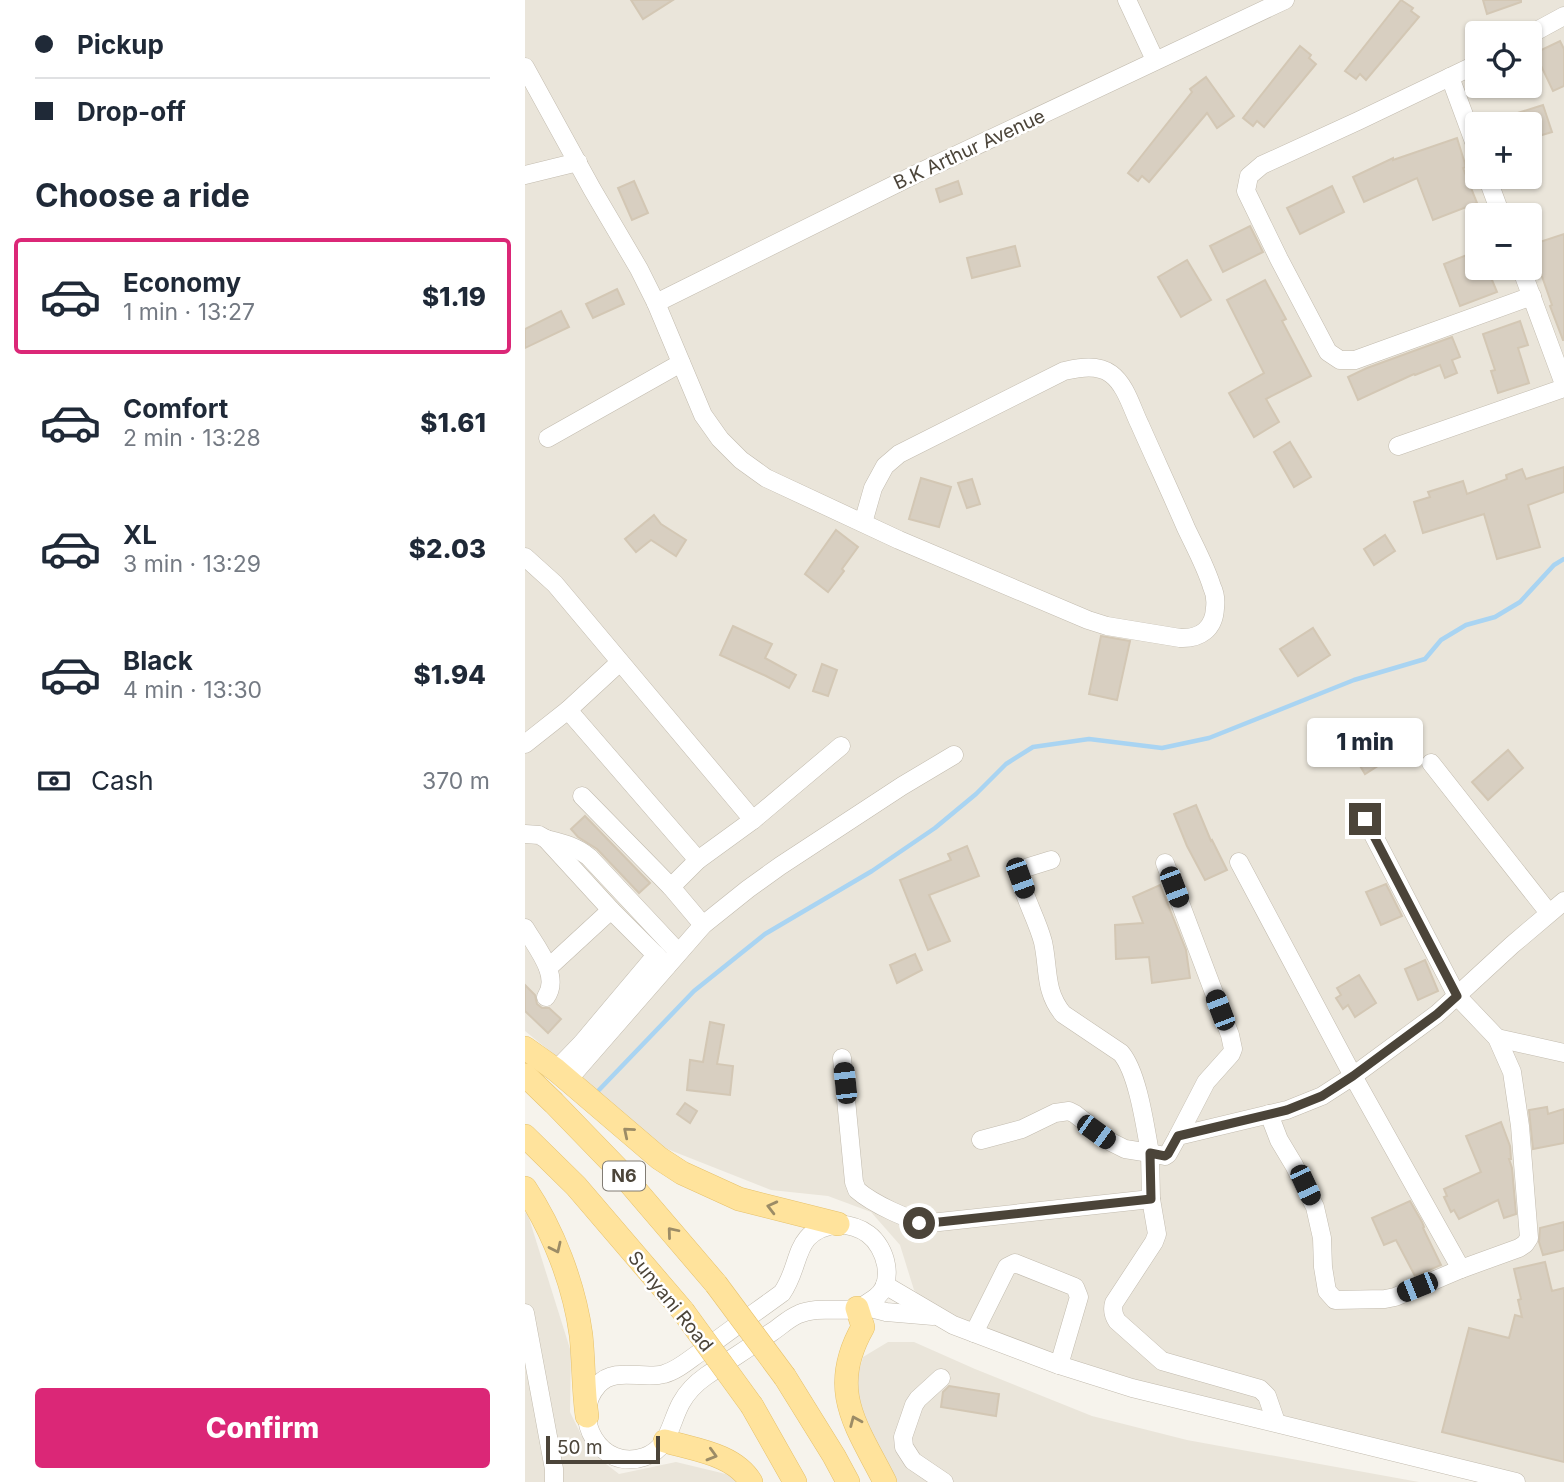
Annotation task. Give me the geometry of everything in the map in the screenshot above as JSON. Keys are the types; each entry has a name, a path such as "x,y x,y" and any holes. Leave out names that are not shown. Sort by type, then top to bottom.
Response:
{"main road":[{"path":"525,1048 659,1158 682,1173 739,1199 838,1224"},
{"name":"N6","path":"525,1075 616,1167 716,1284 785,1377 848,1482"},
{"name":"Sunyani Road","path":"525,1136 576,1186 683,1311 752,1406 795,1482"},
{"path":"526,1191 563,1263 570,1286 581,1337 587,1416"},
{"path":"860,1307 863,1327 849,1360 845,1383 848,1404 885,1482"},
{"path":"666,1441 726,1459 741,1469 751,1482"}],"street":[{"path":"1127,0 1155,60"},
{"name":"B.K Arthur Avenue","path":"656,303 904,180 1285,0"},
{"path":"1542,28 1564,16"},
{"path":"525,67 639,269 703,415 720,439 741,460 766,478 863,523 1087,620 1107,626 1190,639 1201,634 1214,620 1216,607 1212,584 1123,389 1111,374 1098,368 1064,371 899,454 884,466 873,488 863,523"},
{"path":"1465,70 1262,165 1249,176 1246,191 1328,352 1341,360 1355,360 1532,296"},
{"path":"1450,77 1465,118"},
{"path":"525,175 578,162"},
{"path":"1398,446 1564,386 1526,280"},
{"path":"548,438 681,363"},
{"path":"525,557 555,584 753,820"},
{"path":"525,744 568,710 620,662"},
{"path":"568,710 698,860"},
{"path":"671,887 698,860 753,820 841,747"},
{"path":"561,1076 667,958 702,925 780,866 954,755"},
{"path":"1431,763 1549,913"},
{"path":"582,796 671,887 702,925"},
{"path":"1269,1114 1279,1140 1315,1207 1322,1238 1327,1291 1335,1300 1395,1297 1519,1248 1529,1238 1520,1126 1512,1072 1497,1038 1457,996 1365,819"},
{"path":"525,834 539,835 581,850 667,958"},
{"path":"546,839 611,909 667,958"},
{"path":"1051,860 1022,869 1019,875 1043,942 1051,996 1063,1014 1127,1059 1150,1153 1151,1199 1157,1234 1112,1310 1117,1321 1162,1361 1260,1389 1267,1396 1276,1422"},
{"path":"1239,862 1353,1076 1461,1269"},
{"path":"981,1140 1022,1129 1055,1113 1069,1111 1111,1143 1125,1150 1165,1156 1168,1154 1206,1082 1233,1049 1165,863"},
{"path":"1178,1136 1287,1110 1322,1096 1437,1014 1564,901"},
{"path":"548,968 611,909"},
{"path":"525,928 548,968 551,981 545,997"},
{"path":"1497,1038 1564,1053"},
{"path":"842,1058 854,1182 857,1189 907,1219 930,1223 1151,1199"},
{"path":"860,1307 878,1296 885,1284 886,1262 877,1242 860,1228 849,1225 838,1224 821,1228 802,1245 789,1283 782,1293 674,1370 663,1375 610,1377 599,1383 589,1398 587,1416 593,1440 611,1456 623,1460 647,1457 666,1441 680,1405 699,1381 797,1315 817,1310 860,1307 936,1316"},
{"path":"974,1333 1007,1267 1015,1263 1075,1287 1079,1297 1059,1365"},
{"path":"885,1284 953,1325 1059,1365 1132,1388 1516,1482"},
{"path":"525,1313 552,1456 554,1482"},
{"path":"941,1378 914,1405 903,1437 904,1447 913,1461 944,1482"}],"shaded area":[{"path":"525,0 1564,0 1564,1482 1524,1482 1104,1380 936,1311 914,1290 900,1245 871,1212 828,1196 771,1190 657,1145 525,1031"},
{"path":"525,1212 571,1352 570,1412 589,1451 619,1474 676,1462 730,1475 737,1482 525,1482"},
{"path":"888,1342 914,1342 1092,1416 1187,1440 1419,1482 888,1482 860,1428 855,1385 863,1357"}],"building":[{"path":"631,0 673,0 643,19"},
{"path":"1401,0 1413,8 1411,11 1419,17 1366,80 1360,74 1356,79 1345,71"},
{"path":"1483,0 1521,0 1521,2 1487,14"},
{"path":"1560,41 1564,49 1564,86 1553,91 1542,68 1542,50"},
{"path":"1300,46 1311,55 1309,58 1316,64 1264,127 1257,121 1253,126 1243,118"},
{"path":"1206,77 1234,116 1217,128 1207,113 1149,182 1142,176 1138,181 1128,173 1192,92 1190,89"},
{"path":"1543,105 1552,132 1542,135 1542,112 1521,112"},
{"path":"1457,138 1465,164 1465,189 1471,189 1477,203 1465,203 1465,208 1433,220 1417,178 1364,202 1353,177"},
{"path":"634,181 648,213 632,220 618,188"},
{"path":"958,181 962,194 940,202 936,189"},
{"path":"1332,186 1344,212 1300,234 1287,208"},
{"path":"1250,226 1263,252 1223,272 1210,246"},
{"path":"1564,234 1564,340 1550,306 1552,305 1542,276 1542,241"},
{"path":"1015,246 1020,266 972,278 967,258"},
{"path":"1465,256 1465,280 1492,280 1497,292 1460,306 1444,264"},
{"path":"1187,260 1211,300 1181,317 1158,277"},
{"path":"1265,280 1286,319 1282,321 1311,376 1266,399 1279,422 1254,437 1229,393 1264,373 1227,300"},
{"path":"617,289 624,304 593,318 586,304"},
{"path":"561,311 569,327 525,348 525,329"},
{"path":"1520,321 1528,345 1518,348 1529,383 1498,393 1491,371 1495,370 1483,334"},
{"path":"1452,337 1460,357 1452,360 1457,373 1445,378 1440,365 1358,400 1348,377"},
{"path":"1290,442 1311,477 1294,487 1274,452"},
{"path":"1564,467 1564,492 1528,505 1540,547 1497,559 1484,514 1423,533 1414,502 1430,497 1428,492 1463,481 1467,494 1507,479 1506,475 1522,469 1526,479"},
{"path":"921,478 951,487 939,527 909,519"},
{"path":"972,479 980,504 967,508 958,483"},
{"path":"654,515 661,524 686,540 676,556 651,540 636,552 625,539"},
{"path":"836,530 858,547 828,592 805,574"},
{"path":"1385,535 1395,551 1374,565 1364,549"},
{"path":"733,626 772,644 765,658 796,675 789,688 720,655"},
{"path":"1313,628 1330,655 1298,676 1280,649"},
{"path":"1101,636 1130,641 1117,700 1089,694"},
{"path":"822,664 837,670 828,696 813,691"},
{"path":"1395,720 1411,745 1365,774 1348,746"},
{"path":"1508,750 1523,768 1488,800 1472,782"},
{"path":"1196,805 1227,870 1205,880 1174,814"},
{"path":"585,816 650,883 639,893 597,849 571,829"},
{"path":"967,846 979,876 929,895 950,941 928,950 900,880 951,860 948,854"},
{"path":"1386,884 1402,916 1381,925 1366,892"},
{"path":"1160,885 1186,950 1190,978 1152,983 1149,957 1116,959 1115,925 1143,923 1133,897"},
{"path":"915,954 922,970 897,983 890,965"},
{"path":"1425,960 1438,991 1418,1000 1405,969"},
{"path":"1359,975 1376,1003 1355,1017 1348,1005 1343,1009 1336,998 1341,995 1337,988"},
{"path":"525,985 535,995 537,1004 542,1008 549,1008 561,1019 548,1033 525,1011"},
{"path":"710,1022 724,1025 717,1064 733,1066 730,1095 687,1090 690,1060 703,1062"},
{"path":"685,1103 697,1111 690,1123 677,1114"},
{"path":"1547,1107 1548,1114 1564,1109 1564,1143 1533,1149 1529,1110"},
{"path":"1501,1122 1510,1146 1509,1159 1516,1214 1504,1218 1498,1200 1459,1219 1454,1210 1451,1212 1444,1197 1447,1196 1444,1189 1481,1172 1466,1136"},
{"path":"1410,1201 1441,1265 1415,1276 1396,1240 1384,1245 1372,1218"},
{"path":"1564,1222 1564,1250 1543,1255 1539,1242 1540,1228"},
{"path":"1545,1262 1552,1291 1564,1288 1564,1462 1442,1432 1469,1328 1509,1338 1515,1315 1522,1317 1514,1269"},
{"path":"949,1386 999,1394 996,1416 941,1407 943,1392"}],"waterway":[{"path":"599,1090 694,991 765,934 872,871 935,828 976,794 1006,764 1033,747 1089,739 1162,748 1209,738 1354,680 1425,659 1441,640 1466,625 1495,617 1520,602 1554,565 1564,559"}],"route":[{"path":"919,1223 1151,1199 1150,1153 1165,1156 1178,1136 1287,1110 1322,1096 1437,1014 1457,996 1365,819"}]}
